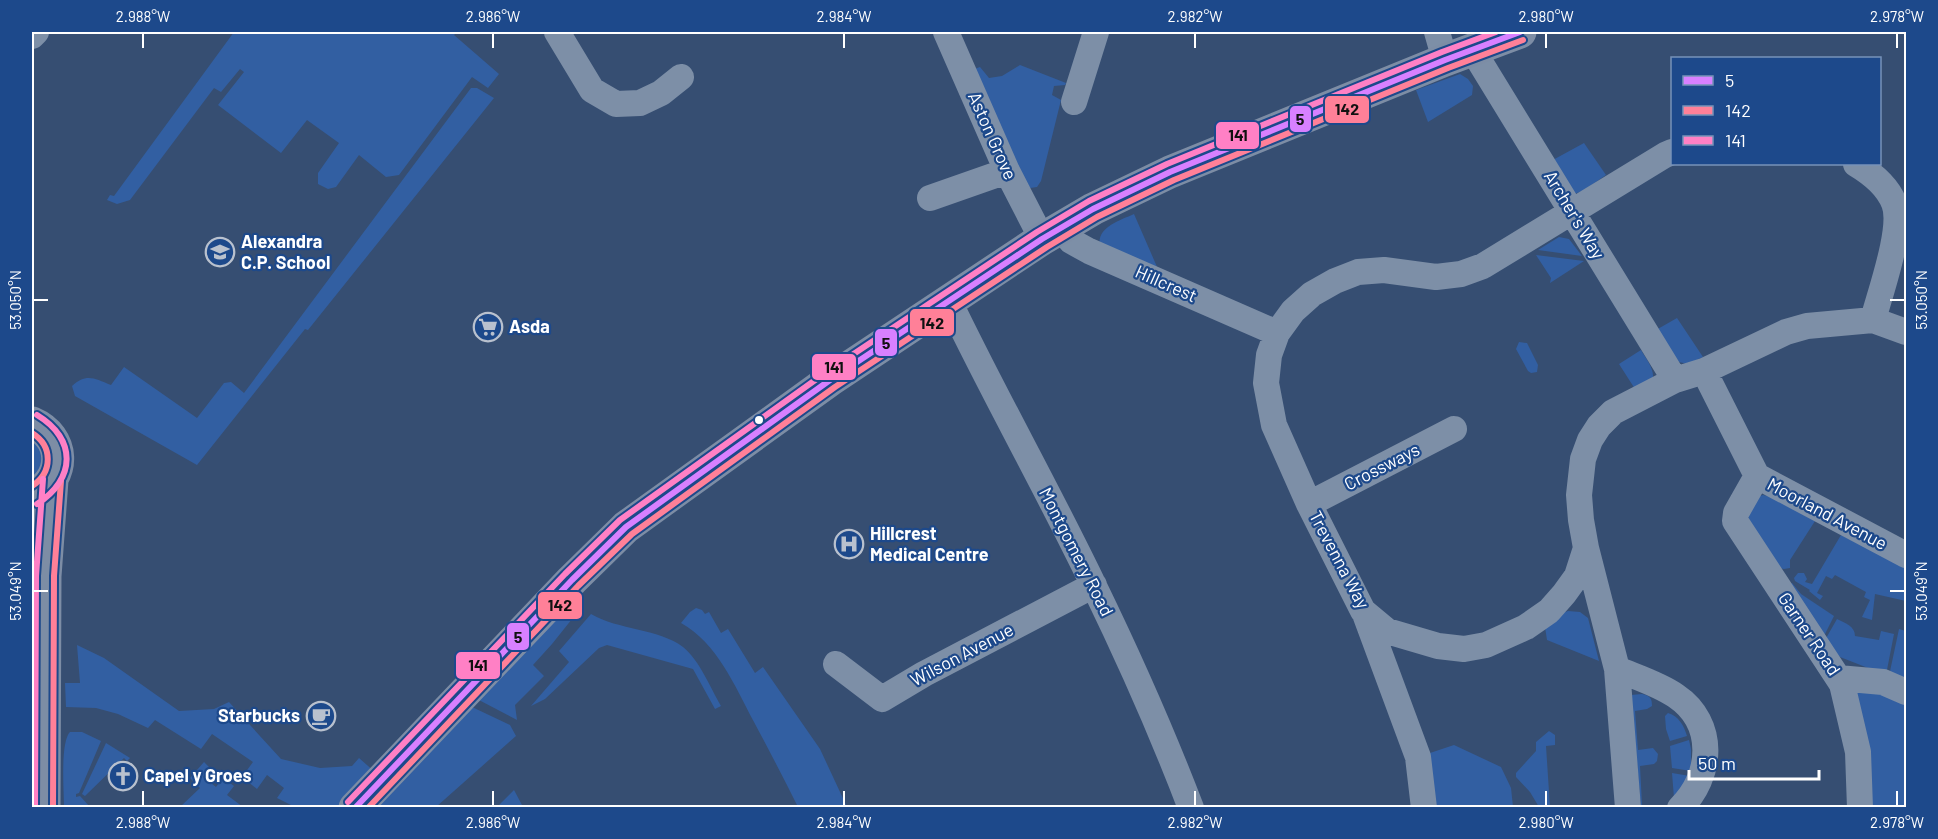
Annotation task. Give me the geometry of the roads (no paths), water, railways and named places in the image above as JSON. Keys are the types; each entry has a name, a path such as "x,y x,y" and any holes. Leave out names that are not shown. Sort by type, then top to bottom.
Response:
{"main road":[{"path":"355,807 572,580 626,527 819,387 1052,233 1094,209 1170,172 1451,47 1520,32"},
{"path":"32,423 47,433 57,451 58,461 42,488 45,576 44,807"},
{"path":"32,543 45,576"}],"street":[{"path":"32,36 36,32"},
{"path":"557,32 592,90 616,104 640,103 661,93 681,76"},
{"name":"Aston Grove","path":"946,32 1007,171 1052,233"},
{"path":"1074,102 1096,32"},
{"name":"Archer's Way","path":"1451,47 1573,212 1676,380"},
{"name":"Trevenna Way","path":"1671,152 1483,266 1461,274 1436,277 1384,270 1358,272 1335,281 1312,294 1293,311 1277,333 1269,355 1266,383 1274,425 1309,504 1363,611 1387,631 1438,646 1464,649 1486,645 1526,627 1549,611 1577,576 1586,548 1579,495 1583,459 1590,440 1599,426 1613,412 1676,380 1704,371 1786,332 1831,322 1873,320"},
{"path":"1858,165 1887,189 1895,204 1898,221 1873,320 1906,332"},
{"path":"930,198 1007,171"},
{"name":"Hillcrest","path":"1052,233 1277,333"},
{"name":"Montgomery Road","path":"949,301 981,369 1094,585 1170,754 1191,807"},
{"name":"Moorland Avenue","path":"1704,371 1757,476 1906,555"},
{"name":"Crossways","path":"1309,504 1454,429"},
{"name":"Garner Road","path":"1757,476 1736,513 1735,521 1842,684 1858,752 1860,807"},
{"path":"1586,548 1617,669 1628,807"},
{"name":"Wilson Avenue","path":"836,664 882,699 924,674 1094,585"},
{"path":"1363,611 1418,757 1424,807"},
{"path":"1617,669 1676,695 1698,720 1704,736 1705,766 1701,779 1689,799 1680,807"},
{"path":"1838,678 1883,682 1906,692"}],"place":[{"name":"Alexandra C.P. School","path":"220,252"},
{"name":"Asda","path":"488,327"},
{"name":"Hillcrest Medical Centre","path":"849,544"},
{"name":"Starbucks","path":"321,716"},
{"name":"Capel y Groes","path":"123,776"}]}
